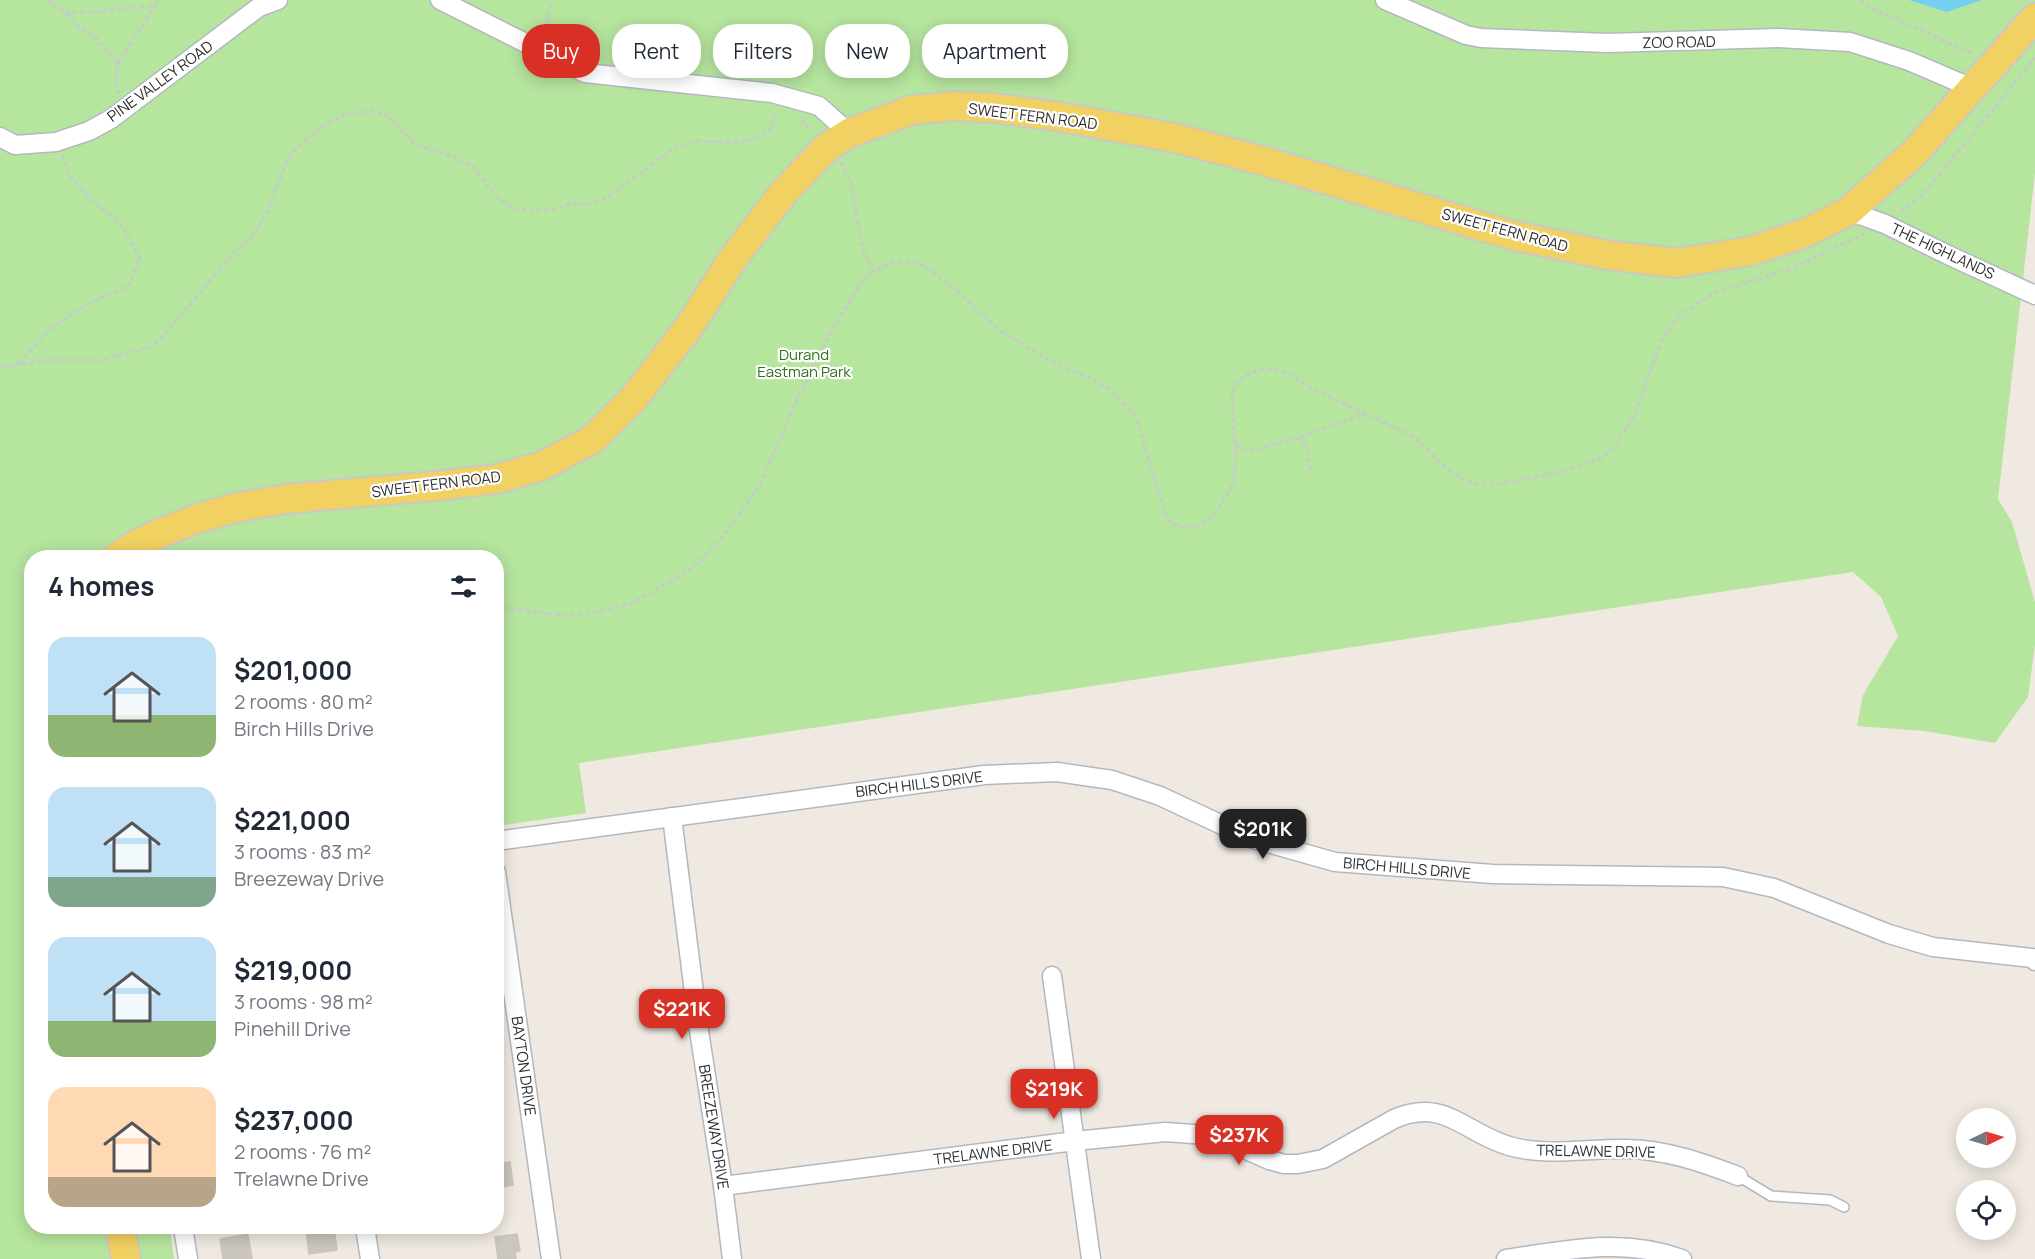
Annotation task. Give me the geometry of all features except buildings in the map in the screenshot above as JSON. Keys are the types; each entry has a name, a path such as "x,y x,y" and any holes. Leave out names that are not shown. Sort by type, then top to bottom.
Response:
{"main road":[{"name":"SWEET FERN ROAD","path":"128,550 165,531 234,508 285,499 436,486 496,478 542,466 593,439 634,398 691,324 732,260 784,192 838,140 912,110 954,106 996,108 1175,138 1250,157 1511,235 1607,255 1677,263 1751,251 1805,233 1849,211 1914,153 2035,18"},
{"path":"121,1234 126,1259"}],"street":[{"name":"PINE VALLEY ROAD","path":"0,137 15,145 57,142 89,131 124,110 259,7 278,0"},
{"path":"440,0 522,41"},
{"name":"ZOO ROAD","path":"1385,0 1466,35 1481,38 1607,43 1778,38 1850,42 1909,61 1972,88"},
{"path":"600,75 772,93 819,106 838,140"},
{"name":"THE HIGHLANDS","path":"1849,211 1886,224 2035,295"},
{"name":"BIRCH HILLS DRIVE","path":"504,841 984,775 1057,772 1112,780 1160,796 1250,838 1335,862 1493,874 1723,877 1774,888 1889,933 1933,947 2032,958 2035,962"},
{"name":"BREEZEWAY DRIVE","path":"672,817 698,1024 732,1259"},
{"name":"BAYTON DRIVE","path":"504,928 551,1259"},
{"path":"1052,976 1091,1259"},
{"name":"TRELAWNE DRIVE","path":"723,1186 1075,1141 1165,1132 1207,1135 1269,1160 1284,1164 1298,1164 1323,1159 1403,1115 1433,1112 1464,1124 1491,1139 1524,1150 1542,1152 1605,1149 1653,1151 1693,1159 1738,1176"},
{"path":"184,1234 188,1259"},
{"path":"367,1234 370,1259"},
{"path":"1506,1259 1594,1246 1644,1248 1682,1259"}],"lane":[{"path":"1738,1176 1771,1196 1830,1200 1844,1207"}],"path":[{"path":"48,0 77,26 93,35 118,63"},
{"path":"124,110 116,85 118,63 159,0"},
{"path":"547,24 547,16 553,0"},
{"path":"1860,0 1873,9 1966,52 1977,51"},
{"path":"65,13 156,5"},
{"path":"504,607 538,613 574,615 596,612 630,604 697,564 720,541 760,485 798,397 834,326 863,280 874,271 896,261 920,264 935,273 999,330 1049,360 1098,382 1113,392 1135,414 1166,516 1172,524 1187,528 1199,525 1211,518 1221,506 1233,484 1235,444 1232,397 1236,384 1246,375 1259,370 1273,369 1289,374 1313,389 1415,437 1448,469 1462,479 1478,485 1492,485 1564,472 1602,457 1617,442 1636,412 1661,341 1677,319 1696,303 1714,293 1793,268 1886,224 1920,197 1931,185 2035,58"},
{"path":"0,367 48,360 101,360 153,346 234,253 253,236 267,212 286,163 297,147 323,126 345,116 371,111 389,116 414,144 455,157 474,167 497,198 514,208 532,211 554,209 574,203 591,205 608,196 677,146 698,141 738,142 755,139 772,128 776,112 772,93"},
{"path":"797,116 838,140 842,164 851,183 862,247 874,271"},
{"path":"18,364 51,328 81,308 129,285 140,258 118,222 91,200 71,177 57,142"},
{"path":"1235,444 1251,451 1300,437 1365,414"},
{"path":"1300,437 1308,455 1311,473"}],"green space":[{"name":"Durand Eastman Park","path":"0,0 2035,0 2035,173 1998,499 2012,522 2035,602 2035,645 2028,697 1995,743 1924,731 1857,726 1863,695 1898,636 1881,597 1853,572 579,763 586,813 504,825 504,550 24,550 24,1234 171,1234 174,1259 0,1259"}],"water":[{"path":"1909,0 1982,0 1947,12"}]}
